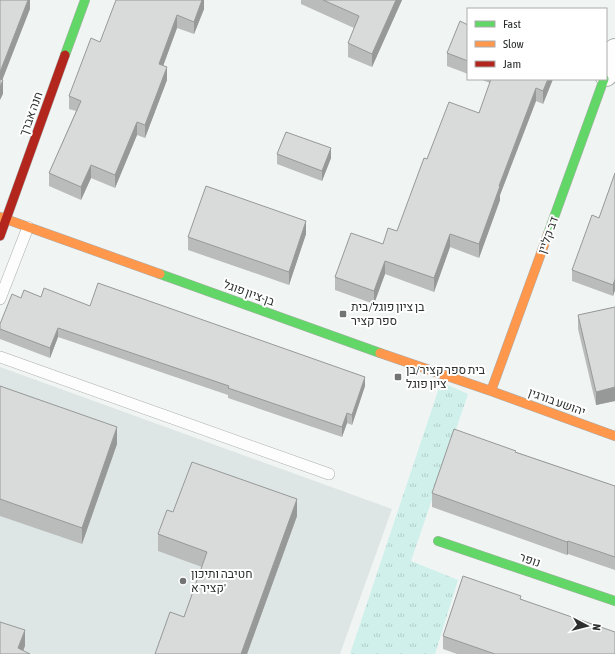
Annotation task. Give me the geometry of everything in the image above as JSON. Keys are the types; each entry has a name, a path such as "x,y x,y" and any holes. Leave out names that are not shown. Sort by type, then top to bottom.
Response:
{"street":[{"name":"חנה אברך","path":"0,236 3,218 85,0"},
{"path":"607,72 615,50"},
{"name":"דב קליין","path":"491,392 604,80"},
{"name":"בן-ציון פוגל","path":"3,218 491,392"},
{"name":"יהושע בורגין","path":"491,392 615,436"},
{"name":"נופר","path":"438,541 615,601"}],"lane":[{"path":"0,299 28,227"},
{"path":"0,357 329,474"}],"shaded area":[{"name":"חטיבה ותיכון קציר א'","path":"0,367 392,509 340,654 0,654"}],"green space":[{"path":"441,382 468,394 411,561 458,580 435,654 350,654"}],"building":[{"path":"0,0 28,0 0,72"},
{"path":"116,0 202,0 194,22 177,15 159,64 167,67 145,125 137,122 115,175 91,165 81,187 49,173 81,101 69,96 91,38 100,42"},
{"path":"323,0 396,0 372,54 348,43 359,16"},
{"path":"460,21 467,24 467,61 447,53"},
{"path":"0,79 3,80 0,87"},
{"path":"491,80 548,80 543,91 536,88 479,244 450,234 434,278 385,261 374,291 335,277 351,233 383,244 388,228 397,231 424,158 427,159 449,102 479,113"},
{"path":"286,132 331,148 322,171 277,154"},
{"path":"615,173 615,279 613,285 572,270 592,215 599,218"},
{"path":"206,186 306,221 289,272 188,237"},
{"path":"98,283 365,377 352,415 347,413 342,427 228,388 229,386 58,328 50,348 0,329 0,324 12,294 21,298 24,290 41,297 44,288 90,306"},
{"path":"615,307 615,387 596,392 578,315"},
{"path":"0,386 117,427 82,528 0,499"},
{"path":"454,429 516,451 515,452 615,486 615,557 568,541 567,542 432,493"},
{"path":"192,462 297,499 241,654 155,654 170,612 184,617 207,552 158,534 167,510 173,512"},
{"path":"463,576 521,596 520,599 615,632 615,654 495,654 443,636"},
{"path":"0,622 25,630 18,648 30,654 0,654"}],"traffic: fast":[{"path":"65,55 85,0"},
{"path":"548,234 604,80"},
{"path":"160,274 380,353"},
{"path":"438,541 615,601"}],"traffic: slow":[{"path":"0,217 160,274"},
{"path":"491,391 548,234"},
{"path":"380,353 615,436"}],"traffic: jam":[{"path":"0,236 65,55"}],"place":[{"name":"בן ציון פוגל/בית ספר קציר","path":"343,314"},
{"name":"בית ספר קציר/בן ציון פוגל","path":"398,377"},
{"name":"חטיבה ותיכון קציר א'","path":"183,581"}]}
